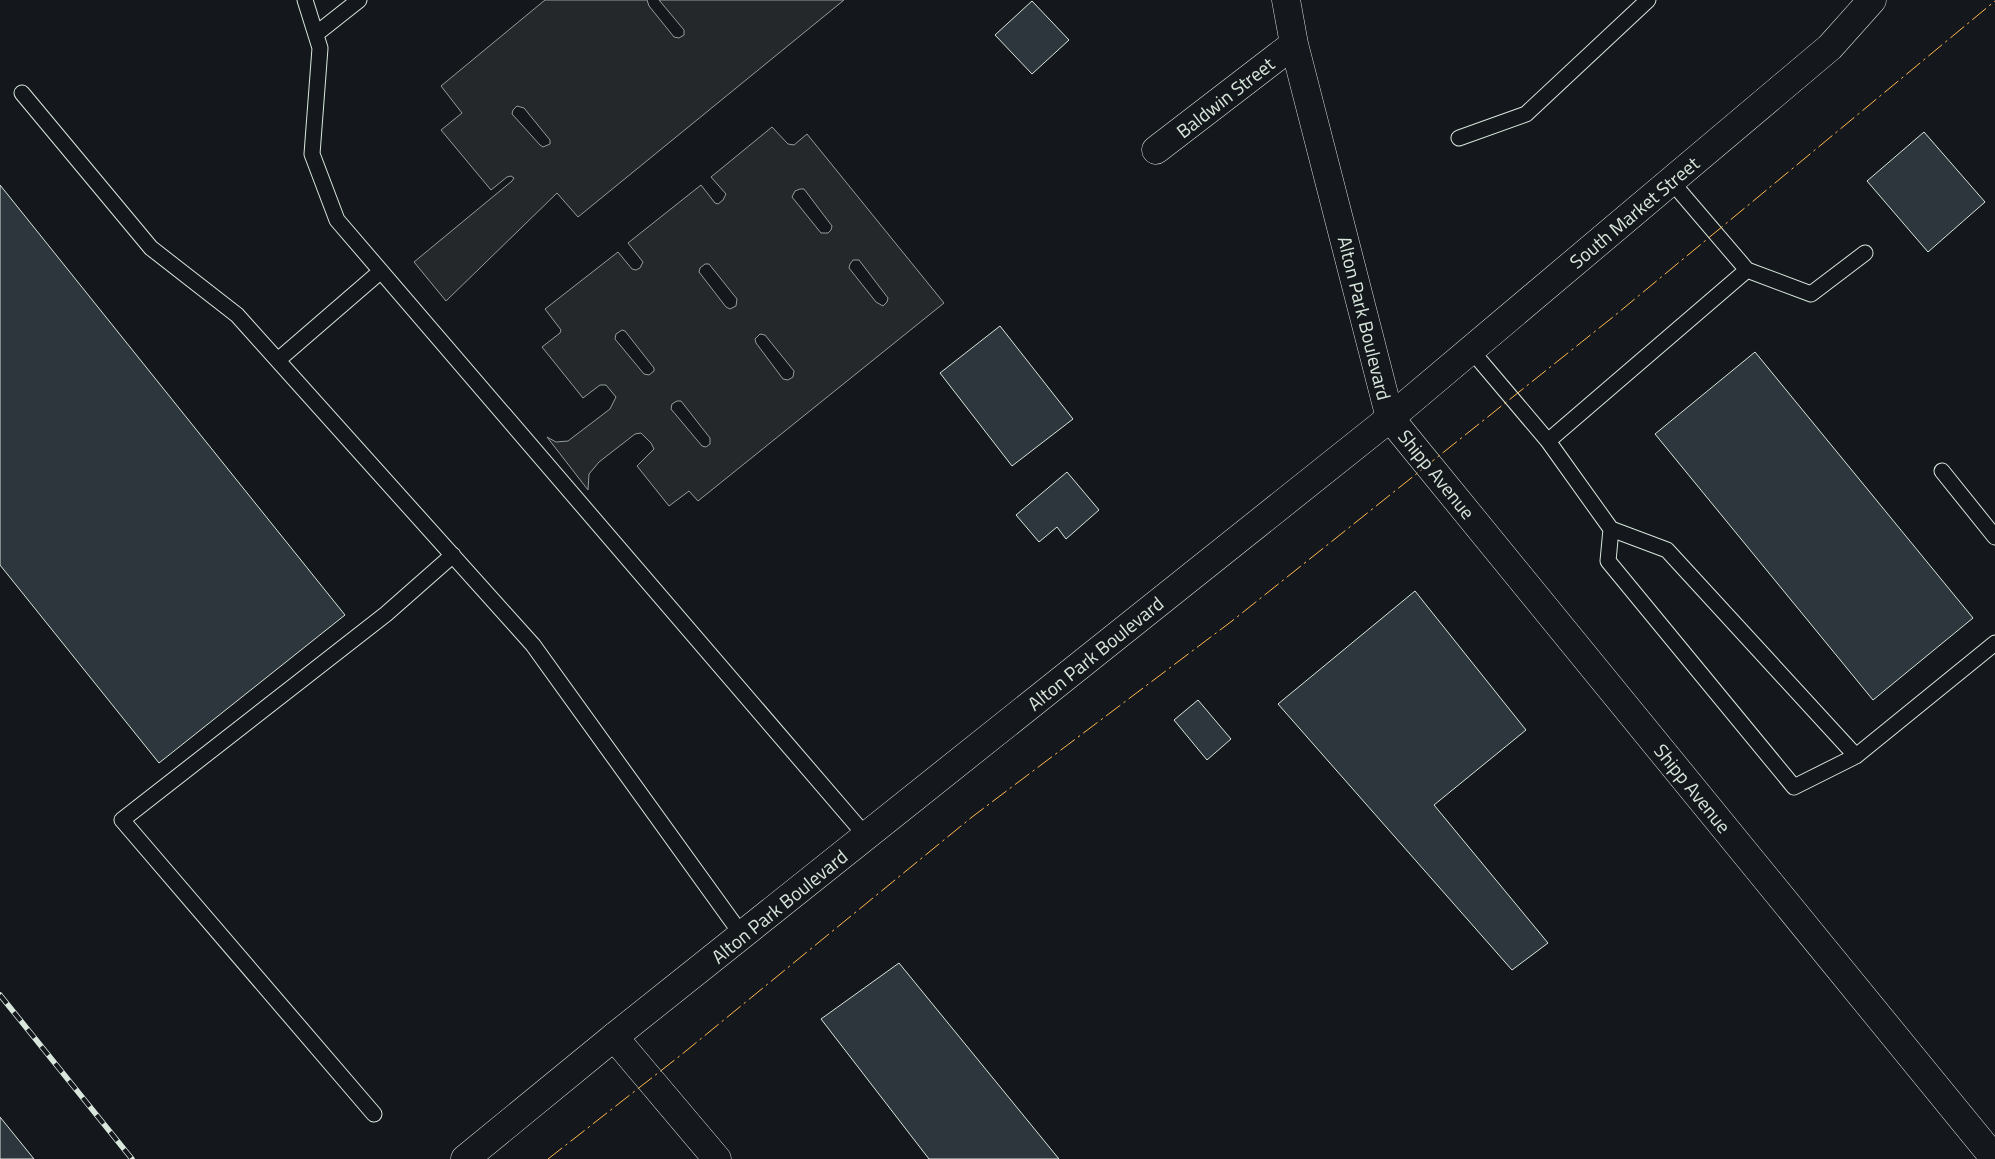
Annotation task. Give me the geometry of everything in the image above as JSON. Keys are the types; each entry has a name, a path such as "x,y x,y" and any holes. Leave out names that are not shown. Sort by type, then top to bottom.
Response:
{"main road":[{"name":"South Market Street","path":"1390,418 1830,47 1872,0"},
{"name":"Alton Park Boulevard","path":"465,1159 614,1037 1390,418 1294,44 1290,2"},
{"name":"Baldwin Street","path":"1156,150 1294,44"},
{"name":"Shipp Avenue","path":"1390,418 1995,1159"},
{"path":"614,1037 716,1159"}],"lane":[{"path":"305,0 320,48 312,154 338,220 866,836"},
{"path":"316,34 359,0"},
{"path":"1459,138 1526,114 1648,0"},
{"path":"22,93 151,248 237,315 533,645 742,935"},
{"path":"1671,181 1747,270 1811,294 1865,253"},
{"path":"1548,441 1747,270"},
{"path":"278,360 381,271"},
{"path":"1471,350 1548,441 1611,529 1667,550 1856,756"},
{"path":"1942,471 1995,537"},
{"path":"1611,529 1608,561 1794,787 1856,756 1995,643"},
{"path":"374,1114 122,820 386,614 453,555"}],"shaded area":[{"path":"545,0 647,0 649,6 674,37 679,38 684,35 684,30 659,0 844,0 578,217 557,193 446,301 414,262 514,178 511,176 507,177 491,190 441,130 462,113 441,86","holes":["517,106 524,108 550,140 550,144 543,147 540,145 512,114"]},
{"path":"772,127 788,144 794,145 807,134 944,303 698,501 689,491 669,506 637,466 654,449 641,433 635,434 599,462 589,474 588,490 547,437 556,442 568,441 610,409 616,397 606,385 600,385 583,398 542,347 560,333 561,330 545,309 618,252 632,269 640,268 643,262 628,243 701,185 715,203 718,204 726,194 711,177","holes":["804,189 832,226 828,233 821,233 792,197 795,191","853,260 859,260 888,298 887,302 883,306 876,302 849,268","705,264 709,264 737,299 736,306 730,309 726,307 699,272 700,268","622,330 625,331 654,368 654,371 649,375 644,374 615,339 616,334","760,334 765,335 794,371 793,377 788,380 783,379 755,339","681,401 710,438 710,444 706,447 702,446 671,409 672,404"]}],"building":[{"path":"1032,1 1069,40 1032,74 995,35"},
{"path":"1924,132 1985,202 1928,252 1867,181"},
{"path":"0,185 345,615 159,763 0,565"},
{"path":"1000,326 1073,419 1012,466 940,373"},
{"path":"1755,352 1973,618 1873,700 1655,434"},
{"path":"1067,472 1099,510 1066,539 1057,527 1039,542 1016,515"},
{"path":"1415,591 1526,730 1434,805 1548,943 1512,970 1278,704"},
{"path":"1198,700 1231,739 1207,760 1174,720"},
{"path":"899,963 1059,1159 929,1159 821,1019"},
{"path":"0,1117 34,1159 0,1159"}],"railway":[{"path":"0,995 132,1159"}],"power":[{"path":"548,1159 681,1055 972,817 1232,621 1613,317 1995,1"}]}
